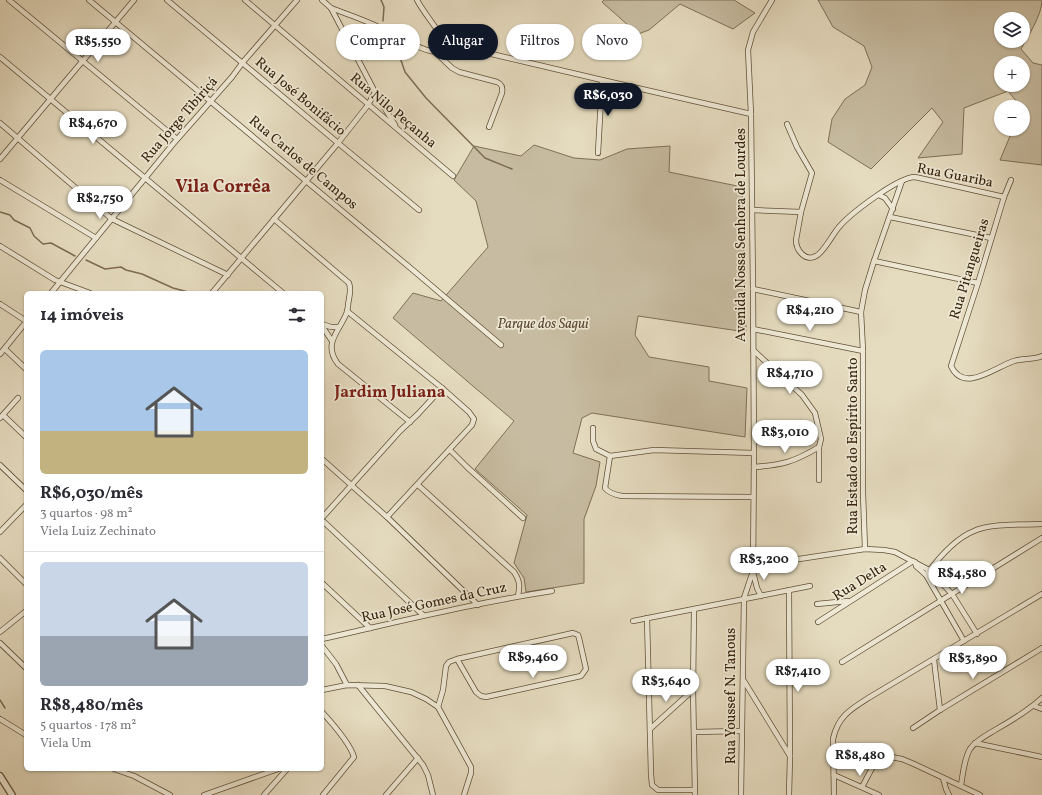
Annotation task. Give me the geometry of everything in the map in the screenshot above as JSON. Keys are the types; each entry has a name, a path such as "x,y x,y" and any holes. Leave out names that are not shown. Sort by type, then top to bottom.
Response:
{"street":[{"path":"9,0 177,139"},
{"name":"Rua Carlos de Campos","path":"89,0 501,345"},
{"path":"0,160 134,0"},
{"name":"Rua José Bonifácio","path":"167,0 419,210"},
{"name":"Rua Nilo Peçanha","path":"245,0 453,176"},
{"name":"Rua Jorge Tibiriçá","path":"53,291 177,139 296,0"},
{"path":"322,0 331,8 385,30 428,51"},
{"name":"Avenida Nossa Senhora de Lourdes","path":"753,572 753,289 751,114 748,50 753,32 772,0"},
{"path":"418,1 433,24"},
{"path":"331,8 375,92 398,130"},
{"path":"498,55 751,114"},
{"path":"0,57 281,291"},
{"path":"444,60 459,72 497,82 501,85 503,89 489,126"},
{"path":"598,153 602,80"},
{"path":"214,291 338,143 368,105 375,92"},
{"path":"0,123 112,219 228,275"},
{"path":"787,124 797,147 812,173 801,212 796,240 796,245 799,252 810,258 818,255 846,220 879,195 902,181"},
{"name":"Rua Guariba","path":"902,181 910,177 915,177 1004,197"},
{"path":"0,180 96,238"},
{"name":"Rua Pitangueiras","path":"1012,180 1004,197 951,366 954,373 958,376 969,378 978,377 1015,361 1042,356"},
{"name":"Rua Estado do Espírito Santo","path":"865,549 863,493 864,351 861,312 865,290 874,261 902,181"},
{"path":"879,195 884,198 893,209"},
{"path":"752,210 801,212"},
{"path":"890,217 991,238"},
{"path":"274,219 349,284 350,292 347,311 338,327 332,341 331,348 332,354 338,364 410,422"},
{"path":"0,246 60,282 85,291"},
{"path":"874,261 978,283"},
{"path":"753,289 861,312"},
{"path":"0,304 24,320"},
{"path":"347,311 442,388 469,412 474,419 472,424 450,450 387,518"},
{"path":"0,354 24,324"},
{"path":"324,325 338,327"},
{"path":"324,328 332,341"},
{"path":"753,330 864,351"},
{"path":"5,349 24,367"},
{"path":"753,350 802,395 815,413 821,439 819,447 819,480"},
{"path":"324,519 351,486 442,388"},
{"path":"18,398 1,417 24,435"},
{"path":"593,428 594,446 599,452 610,456 654,450 754,453"},
{"path":"754,467 784,464 819,447"},
{"path":"450,450 523,518"},
{"path":"610,456 605,487 610,492 622,496 753,497"},
{"path":"324,461 387,518 478,605"},
{"path":"0,465 24,488"},
{"path":"418,485 514,572 519,582 518,596"},
{"path":"0,532 24,507"},
{"path":"324,521 423,615"},
{"path":"926,575 957,541 974,530 988,527 1042,524"},
{"path":"842,662 1042,538"},
{"path":"753,566 865,549 895,552 930,570 952,594 977,634"},
{"path":"0,558 24,582"},
{"path":"914,562 916,566 926,575 964,641"},
{"name":"Rua Delta","path":"818,622 914,562"},
{"path":"753,572 761,596"},
{"name":"Rua Youssef N. Tanous","path":"741,795 744,681 742,642 744,598 753,572"},
{"path":"324,585 370,628"},
{"path":"633,621 810,586"},
{"path":"789,590 789,795"},
{"name":"Rua José Gomes da Cruz","path":"324,639 423,615 518,596 552,591"},
{"path":"834,795 832,746 835,730 850,710 1042,594"},
{"path":"817,604 850,601"},
{"path":"647,618 652,785 658,790 695,793 693,690 694,609"},
{"path":"0,632 24,614"},
{"path":"438,707 443,690 446,666 448,662 457,659 574,633 578,635 579,638 586,669 581,676 486,697 476,692 457,659"},
{"path":"0,643 24,666"},
{"path":"913,728 1042,648"},
{"path":"324,649 336,664 347,685"},
{"path":"934,660 940,710"},
{"path":"744,681 790,757"},
{"path":"358,684 426,769 433,795"},
{"path":"324,690 358,684 385,686 411,692 438,707 471,767 471,773 464,795"},
{"path":"650,729 693,690"},
{"path":"961,785 967,756 975,743 1034,706 1042,698"},
{"path":"1034,706 1042,709"},
{"path":"323,795 354,757 352,751 341,735 324,714"},
{"path":"0,719 24,734"},
{"path":"694,732 742,731"},
{"path":"975,743 1042,757"},
{"path":"832,746 902,759 980,795"},
{"path":"862,787 879,755"},
{"path":"386,795 418,758"},
{"path":"123,771 170,795"},
{"path":"204,795 272,771"},
{"path":"264,795 284,771"},
{"path":"834,775 879,795"},
{"path":"0,776 12,795"},
{"path":"943,778 949,795"}],"green space":[{"path":"604,0 734,0 755,13 733,29 680,4 649,30 642,33 642,24 627,24 602,2"},
{"path":"818,0 1042,0 1040,12 1030,34 1030,12 994,12 994,48 1022,48 1027,56 994,56 994,92 1005,92 964,108 962,154 918,158 943,122 932,108 871,169 828,142 832,119 845,99 865,85 872,67 864,46 833,27"},
{"path":"1030,60 1033,63 1042,65 1042,165 1000,160 1010,136 1030,136 1030,100 1015,100 1009,92 1030,92"},
{"name":"Parque dos Sagui","path":"534,145 574,158 600,160 627,149 670,146 669,172 742,187 746,332 638,316 635,335 649,357 709,367 709,381 747,388 745,437 592,413 582,418 573,453 600,462 596,486 584,519 584,583 526,592 524,578 514,563 527,515 475,469 514,421 393,318 413,293 441,301 488,247 476,201 454,180 474,146 521,156"}],"waterway":[{"path":"381,0 384,7 383,21"},
{"path":"401,60 405,72 426,98 485,158 512,169"},
{"path":"0,212 10,215 14,220 30,228 34,236 43,244 51,243 75,256"},
{"path":"86,260 105,269 121,267 126,270 142,274 173,288 184,291"},
{"path":"0,700 5,708"}],"district":[{"name":"Vila Corrêa","path":"223,187"},
{"name":"Jardim Juliana","path":"390,393"}]}
